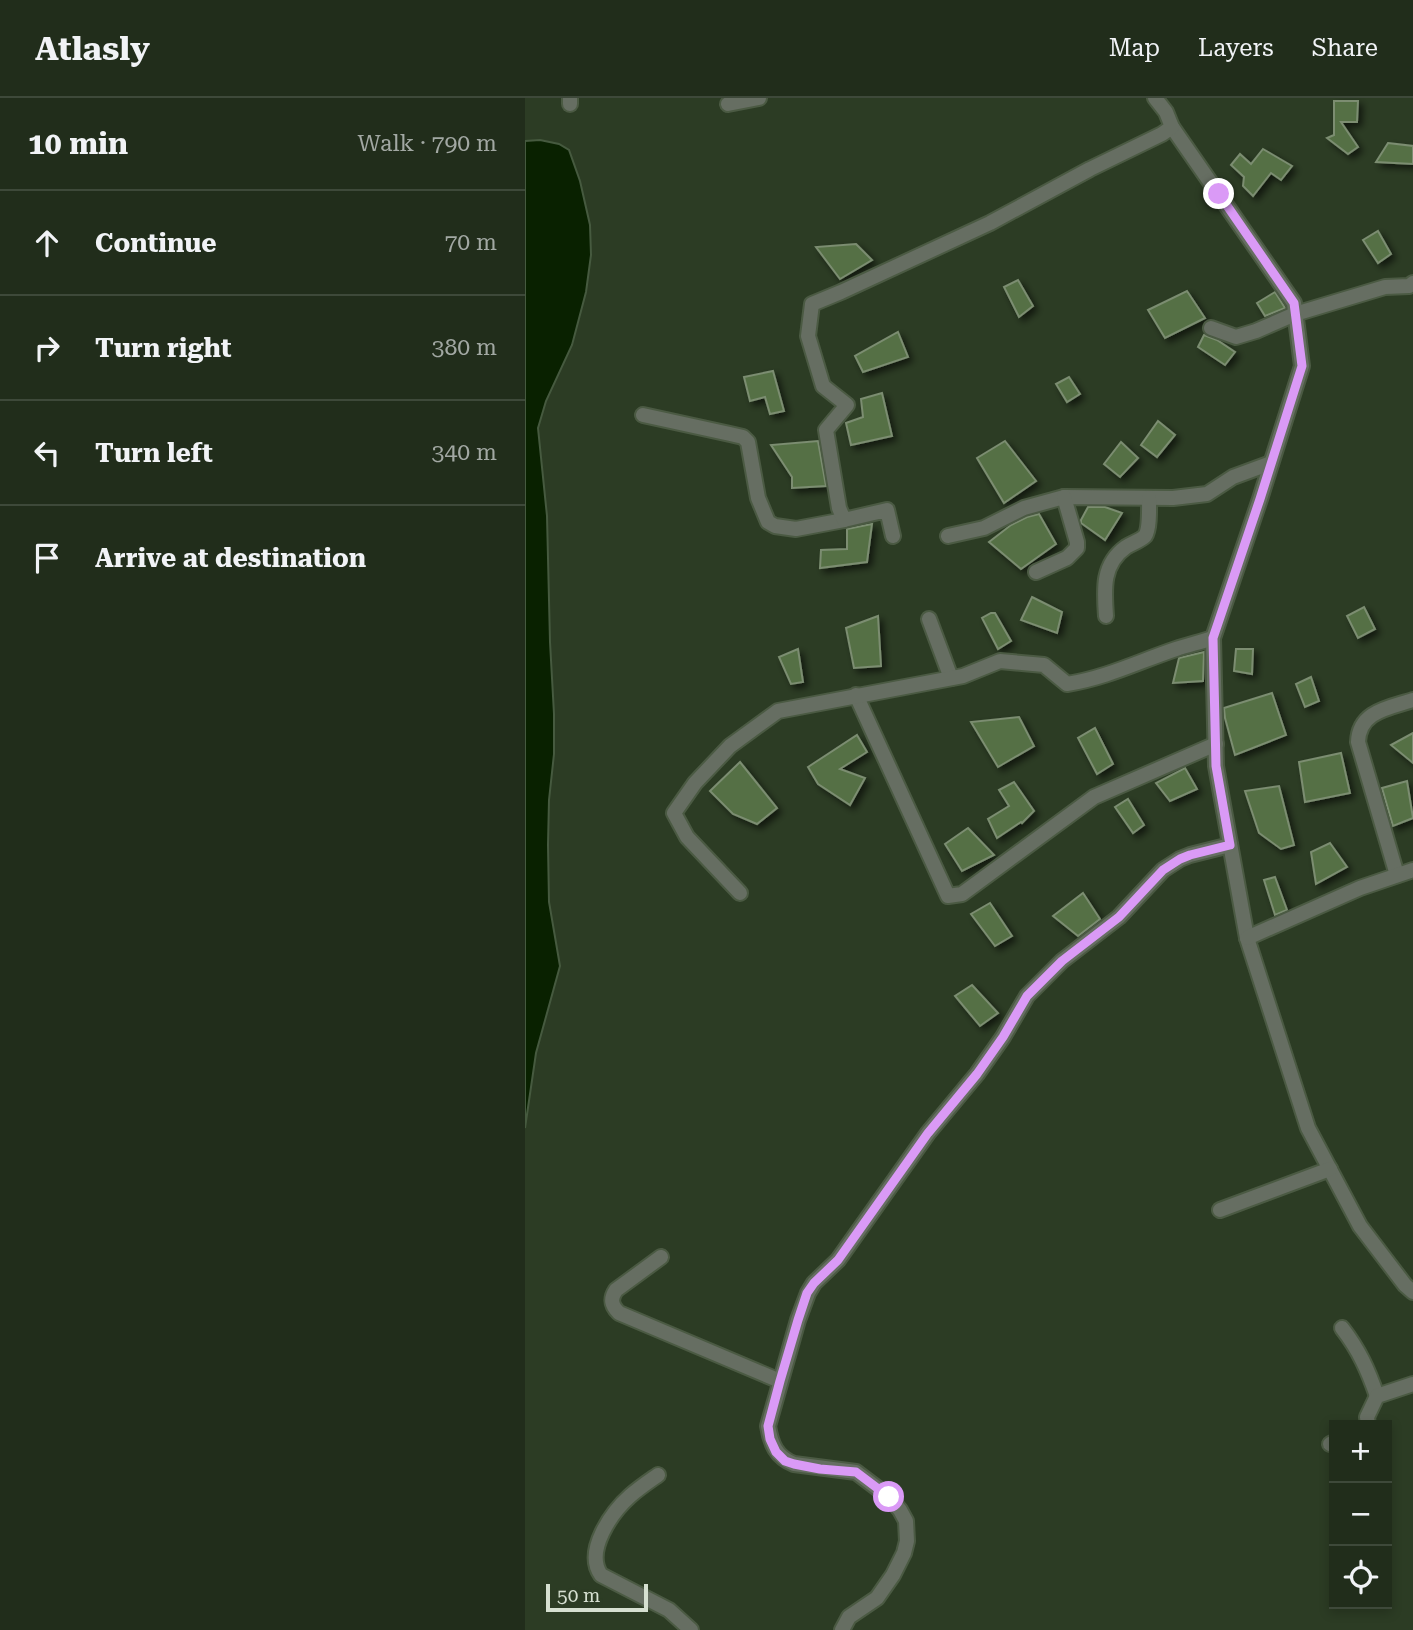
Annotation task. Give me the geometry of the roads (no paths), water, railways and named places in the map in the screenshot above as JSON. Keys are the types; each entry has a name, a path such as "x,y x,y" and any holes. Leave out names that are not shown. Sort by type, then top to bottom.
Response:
{"street":[{"path":"728,104 759,98"},
{"path":"1155,98 1166,112 1172,127 1294,303 1302,366 1213,638 1216,766 1247,938 1308,1128 1360,1226 1413,1292"},
{"path":"844,520 839,508 826,430 846,405 823,386 808,337 812,304 990,223 1172,127"},
{"path":"1211,328 1236,337 1295,314 1385,287 1409,286 1413,283"},
{"path":"643,415 743,437 748,442 758,498 768,522 775,526 796,529 887,510 893,536"},
{"path":"948,536 984,528 1024,508 1064,497 1173,498 1207,494 1233,477 1271,463"},
{"path":"1036,572 1066,558 1077,548 1064,497"},
{"path":"1106,616 1106,575 1109,564 1128,545 1145,536 1149,498"},
{"path":"929,619 951,678"},
{"path":"740,893 687,836 674,813 695,783 730,746 778,711 963,676 1000,661 1044,665 1067,684 1129,667 1213,638"},
{"path":"856,695 948,895 962,894 1094,797 1216,744"},
{"path":"1397,875 1358,742 1361,725 1366,719 1413,699"},
{"path":"842,1630 849,1617 877,1598 893,1575 907,1541 906,1521 889,1497 856,1472 785,1461 776,1452 770,1439 768,1426 807,1293 838,1260 928,1133 977,1074 1027,996 1062,961 1119,917 1163,870 1190,855 1230,845"},
{"path":"1247,938 1360,888 1413,870"},
{"path":"1220,1210 1330,1170"},
{"path":"661,1257 616,1290 612,1296 614,1308 619,1313 780,1381"},
{"path":"1342,1328 1362,1357 1377,1396"},
{"path":"1367,1420 1377,1396 1413,1384"},
{"path":"657,1475 626,1500 605,1527 597,1546 596,1567 601,1574 670,1610 691,1630"}]}
